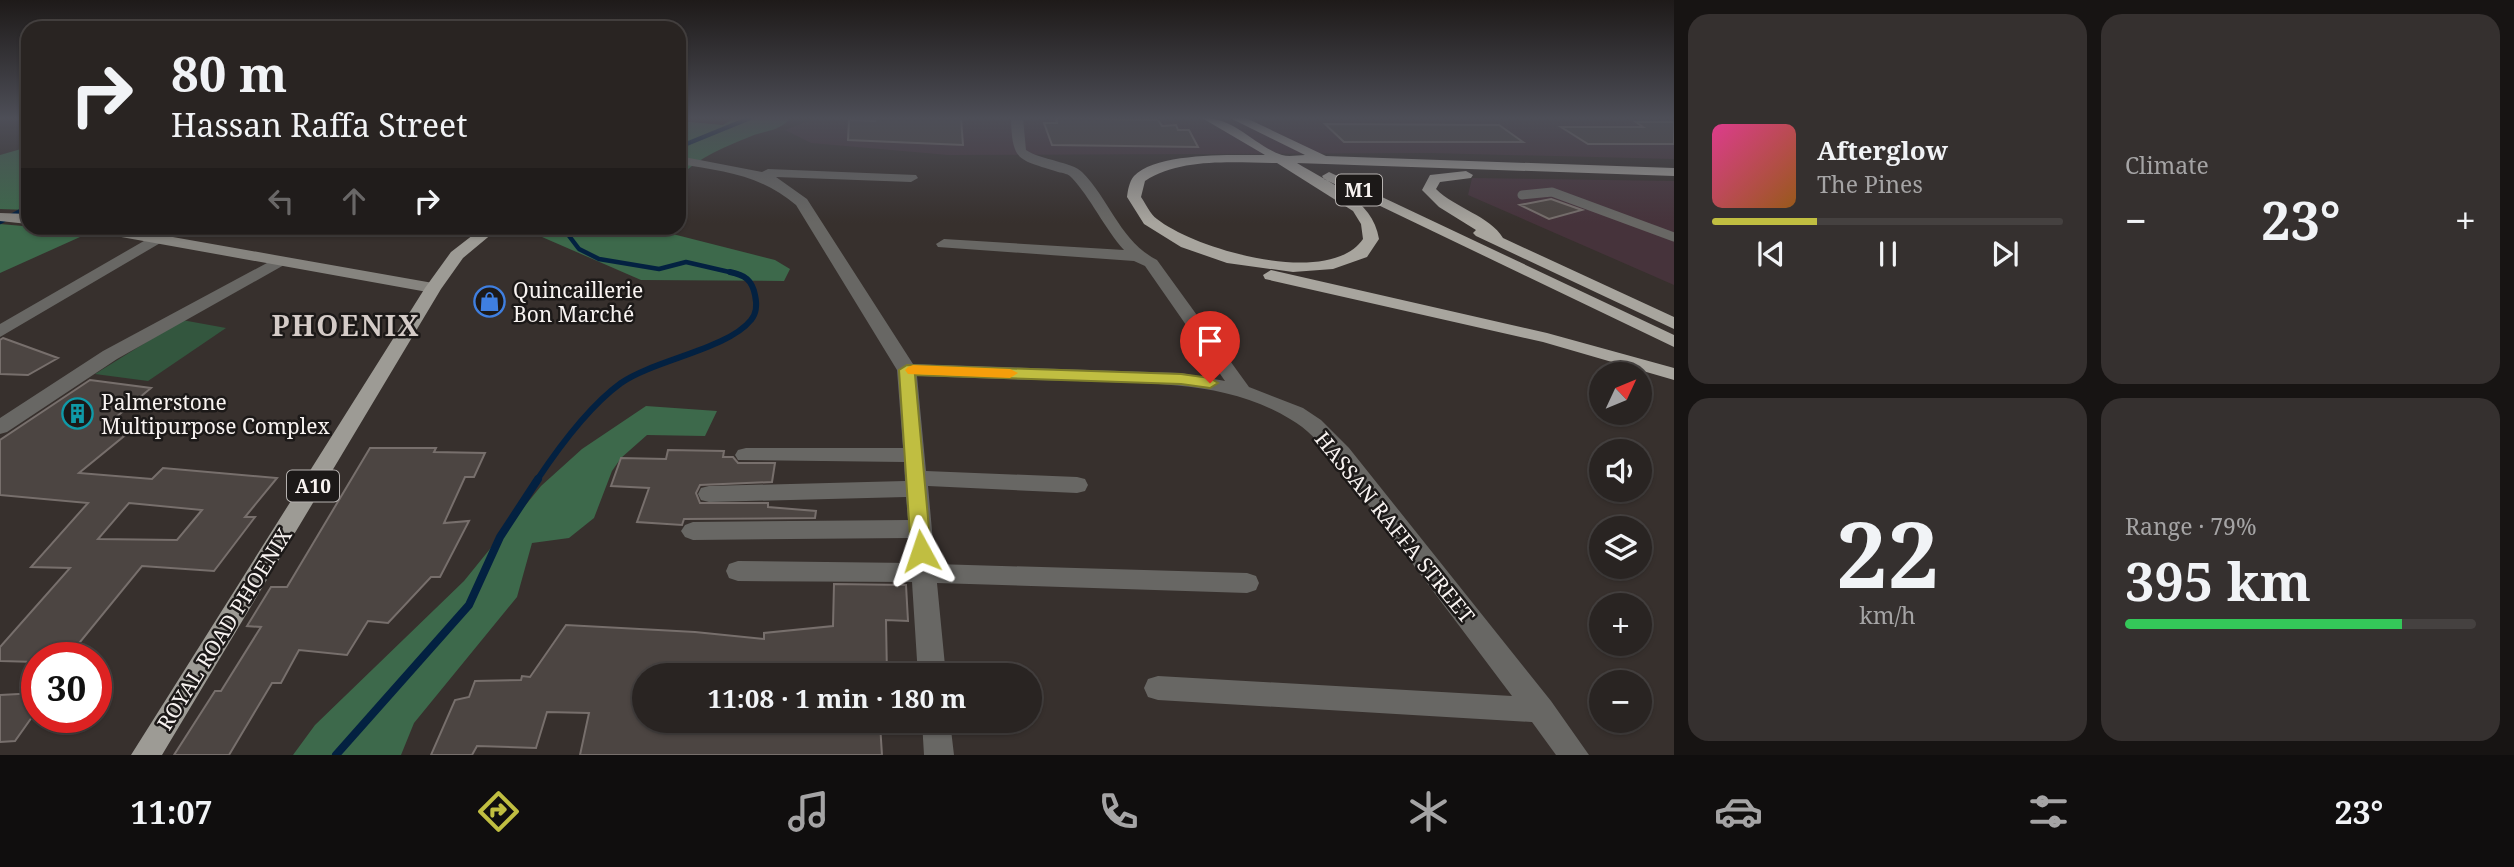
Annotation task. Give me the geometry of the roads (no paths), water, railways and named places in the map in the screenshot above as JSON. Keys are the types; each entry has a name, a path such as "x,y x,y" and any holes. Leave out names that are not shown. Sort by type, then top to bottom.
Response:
{"highway":[{"path":"1281,153 1359,208 1369,224 1371,239 1361,254 1333,264 1293,267 1227,258 1187,244 1162,229 1149,220 1134,197 1137,183 1142,176 1162,167 1204,161 1259,160 1361,162 1649,170 1674,170"},
{"name":"M1","path":"1297,153 1674,342"},
{"name":"M1","path":"1305,153 1674,324"},
{"path":"1341,153 1674,163"},
{"path":"1259,160 1210,155 1161,160 1134,173 1123,187 1123,196 1134,216 1159,236 1195,253 1242,269 1535,335 1630,359 1674,374"},
{"path":"1502,243 1486,228 1439,201 1429,190 1431,182 1449,176 1475,175 1674,178"},
{"path":"1596,305 1616,324 1674,352"}],"main road":[{"path":"0,217 21,218"},
{"path":"135,235 433,288"},
{"name":"ROYAL ROAD PHOENIX","path":"146,755 433,288 457,255 482,235"}],"street":[{"path":"1023,153 1031,159 1076,173 1113,228 1137,256"},
{"path":"686,161 760,173 911,178"},
{"path":"760,173 785,185 802,202 907,370 931,663"},
{"path":"0,332 156,239"},
{"path":"944,244 1137,256 1151,262 1243,393"},
{"path":"0,427 110,355 278,262"},
{"name":"HASSAN RAFFA STREET","path":"907,370 1181,379 1210,383 1243,393 1278,405 1310,422 1341,453 1574,755"},
{"path":"746,455 914,474 1077,485"},
{"path":"709,494 914,474"},
{"path":"693,531 919,528"},
{"path":"738,571 923,573 1247,583"},
{"path":"1158,688 1541,710"},
{"path":"937,733 939,755"}],"lane":[{"path":"1522,195 1552,192 1674,237"}],"waterway":[{"path":"0,222 21,211"},
{"path":"568,235 579,249 599,259 659,269 686,262 732,273"},
{"path":"537,480 586,416 621,383 726,339 751,320 756,305 752,286 744,277 732,273"},
{"path":"732,273 738,274"},
{"path":"336,755 469,605 500,537 538,479"}],"place":[{"name":"Quincaillerie Bon Marché","path":"490,302"},
{"name":"Palmerstone Multipurpose Complex","path":"78,414"}],"district":[{"name":"PHOENIX","path":"346,325"}]}
